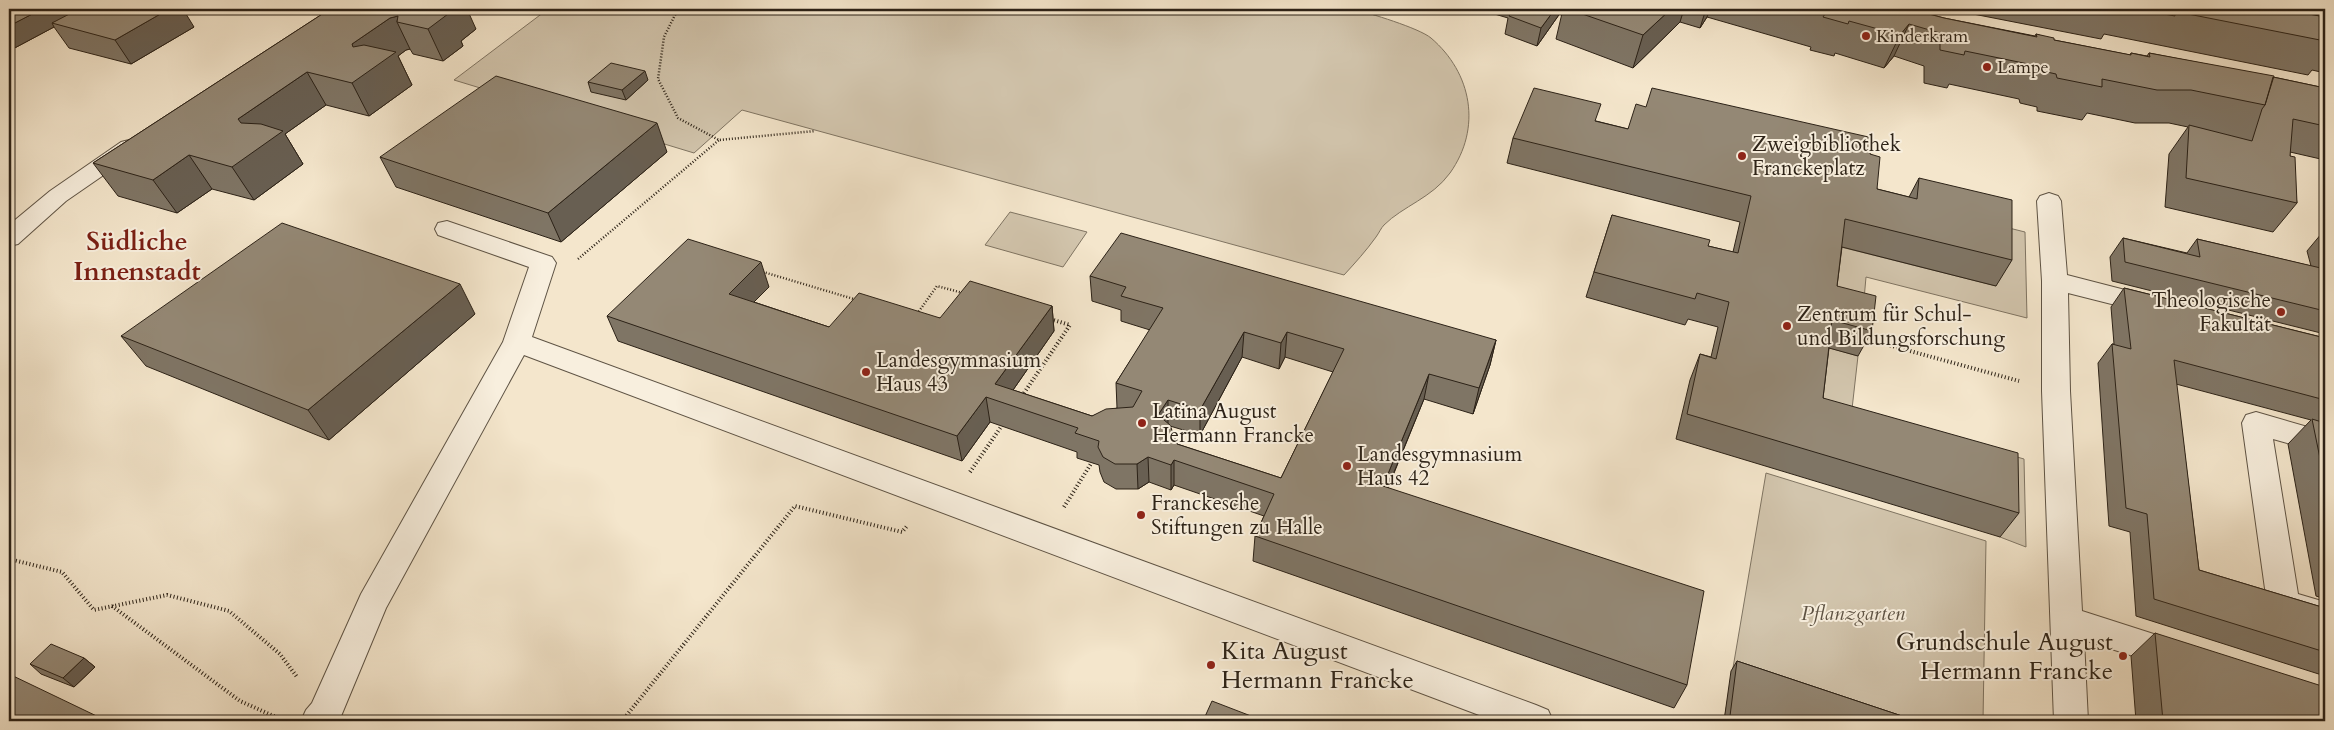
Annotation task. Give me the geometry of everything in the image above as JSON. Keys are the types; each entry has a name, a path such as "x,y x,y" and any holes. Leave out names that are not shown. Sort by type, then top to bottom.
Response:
{"street":[{"path":"9,238 58,196 148,134"},
{"path":"2049,201 2055,281 2056,391 2068,621 2071,721"},
{"path":"321,718 372,604 517,342 543,263 447,230"},
{"path":"2055,281 2180,312"},
{"path":"517,342 1536,721"},
{"path":"2325,443 2256,423 2283,603 2325,616"},
{"path":"2068,621 2210,666"}],"path":[{"path":"678,9 664,37 658,79 678,118 719,140 815,131"},
{"path":"532,298 719,140"},
{"path":"757,270 859,300"},
{"path":"914,317 937,286 966,294"},
{"path":"1020,398 1070,325 1042,316"},
{"path":"1861,338 2056,391"},
{"path":"965,479 1004,422"},
{"path":"1045,538 1092,462"},
{"path":"622,721 795,506 902,532"},
{"path":"9,559 62,572 94,610 167,595 230,611 280,654 321,718"},
{"path":"112,606 240,701 285,721"}],"green space":[{"path":"548,9 1353,9 1405,25 1431,38 1445,52 1456,68 1468,102 1469,120 1460,156 1443,182 1384,225 1344,275 742,110 694,153 454,80"},
{"path":"1010,212 1087,232 1063,267 985,245"},
{"path":"1997,225 2025,232 2027,318 1866,277 1862,322 1824,311 1833,245 1996,286"},
{"path":"1819,345 1858,356 1852,409 2024,459 2026,547 2000,537 1809,423"},
{"name":"Pflanzgarten","path":"1766,473 1986,541 1983,721 1724,721"}],"building":[{"path":"9,9 42,9 9,26"},
{"path":"79,9 93,9 104,12 109,9 169,9 115,40 52,23"},
{"path":"330,9 445,9 441,12 448,14 428,29 397,22 398,16 390,18 352,44 353,47 364,45 396,52 352,83 307,72 238,119 241,123 261,124 283,131 232,167 189,155 153,180 93,163"},
{"path":"1514,9 1555,9 1541,28 1509,16"},
{"path":"1568,9 1671,9 1643,35"},
{"path":"1805,9 1910,9 1944,18 2037,37 2036,34 2054,38 2054,40 2131,55 2131,53 2150,57 2149,53 2274,76 2265,105 2191,90 2157,90 2102,79 2102,87 2057,78 2056,74 2038,70 2038,66 1965,51 1964,55 1940,50 1940,33 1909,24 1900,35 1849,21 1848,24 1823,17 1825,14"},
{"path":"2137,9 2174,9 2175,16"},
{"path":"2177,9 2282,9 2325,17 2325,41 2178,12"},
{"path":"611,63 645,71 622,90 588,82"},
{"path":"496,76 657,123 548,213 380,157"},
{"path":"2273,77 2325,88 2325,126 2293,119 2290,156 2295,157 2297,203 2186,178 2189,125 2252,141"},
{"name":"Zentrum für Schul- und Bildungsforschung","path":"1534,88 1601,104 1595,121 1628,129 1636,104 1646,107 1652,88 1873,138 1870,154 1880,157 1877,189 1917,199 1919,178 2012,200 2012,260 1845,219 1837,286 1876,296 1872,331 1832,320 1823,398 2018,453 2019,513 1687,414 1700,354 1716,359 1729,302 1697,293 1695,299 1594,272 1612,215 1710,240 1708,246 1738,253 1751,196 1513,138"},
{"path":"282,223 460,284 308,410 121,336"},
{"path":"1121,233 1496,340 1479,388 1429,374 1383,486 1704,591 1687,685 1255,536 1274,494 1174,460 1171,465 1148,457 1137,464 1115,464 1103,457 1098,447 1099,441 1075,433 1078,428 986,397 957,436 607,316 688,239 761,262 729,294 829,327 859,293 940,318 970,281 1052,306 995,384 1092,416 1106,409 1133,407 1142,391 1116,383 1163,308 1121,296 1126,287 1090,276","holes":["1244,332 1281,343 1287,332 1344,349 1281,478 1177,444 1170,425 1158,415 1168,400 1200,410"]},
{"path":"2123,238 2200,257 2197,239 2325,269 2325,311 2125,262"},
{"path":"2124,288 2325,338 2325,400 2174,360 2199,570 2325,608 2325,652 2154,599 2147,514 2126,508 2112,344 2131,349"},
{"path":"2312,419 2325,423 2325,483"},
{"path":"2155,633 2325,687 2325,721 2163,721"},
{"path":"51,644 84,658 63,678 30,664"},
{"path":"1737,661 1917,721 1745,721 1730,716"},
{"path":"9,674 107,721 9,721"},
{"path":"1212,701 1264,721 1203,721"}],"place":[{"name":"Kinderkram","path":"1866,36"},
{"name":"Lampe","path":"1987,67"},
{"name":"Zweigbibliothek Franckeplatz","path":"1742,156"},
{"name":"Theologische Fakultät","path":"2281,312"},
{"name":"Zentrum für Schul- und Bildungsforschung","path":"1787,326"},
{"name":"Landesgymnasium Haus 43","path":"866,372"},
{"name":"Latina August Hermann Francke","path":"1142,423"},
{"name":"Landesgymnasium Haus 42","path":"1347,466"},
{"name":"Franckesche Stiftungen zu Halle","path":"1141,515"},
{"name":"Grundschule August Hermann Francke","path":"2123,656"},
{"name":"Kita August Hermann Francke","path":"1211,665"}],"district":[{"name":"Südliche Innenstadt","path":"137,256"}]}
